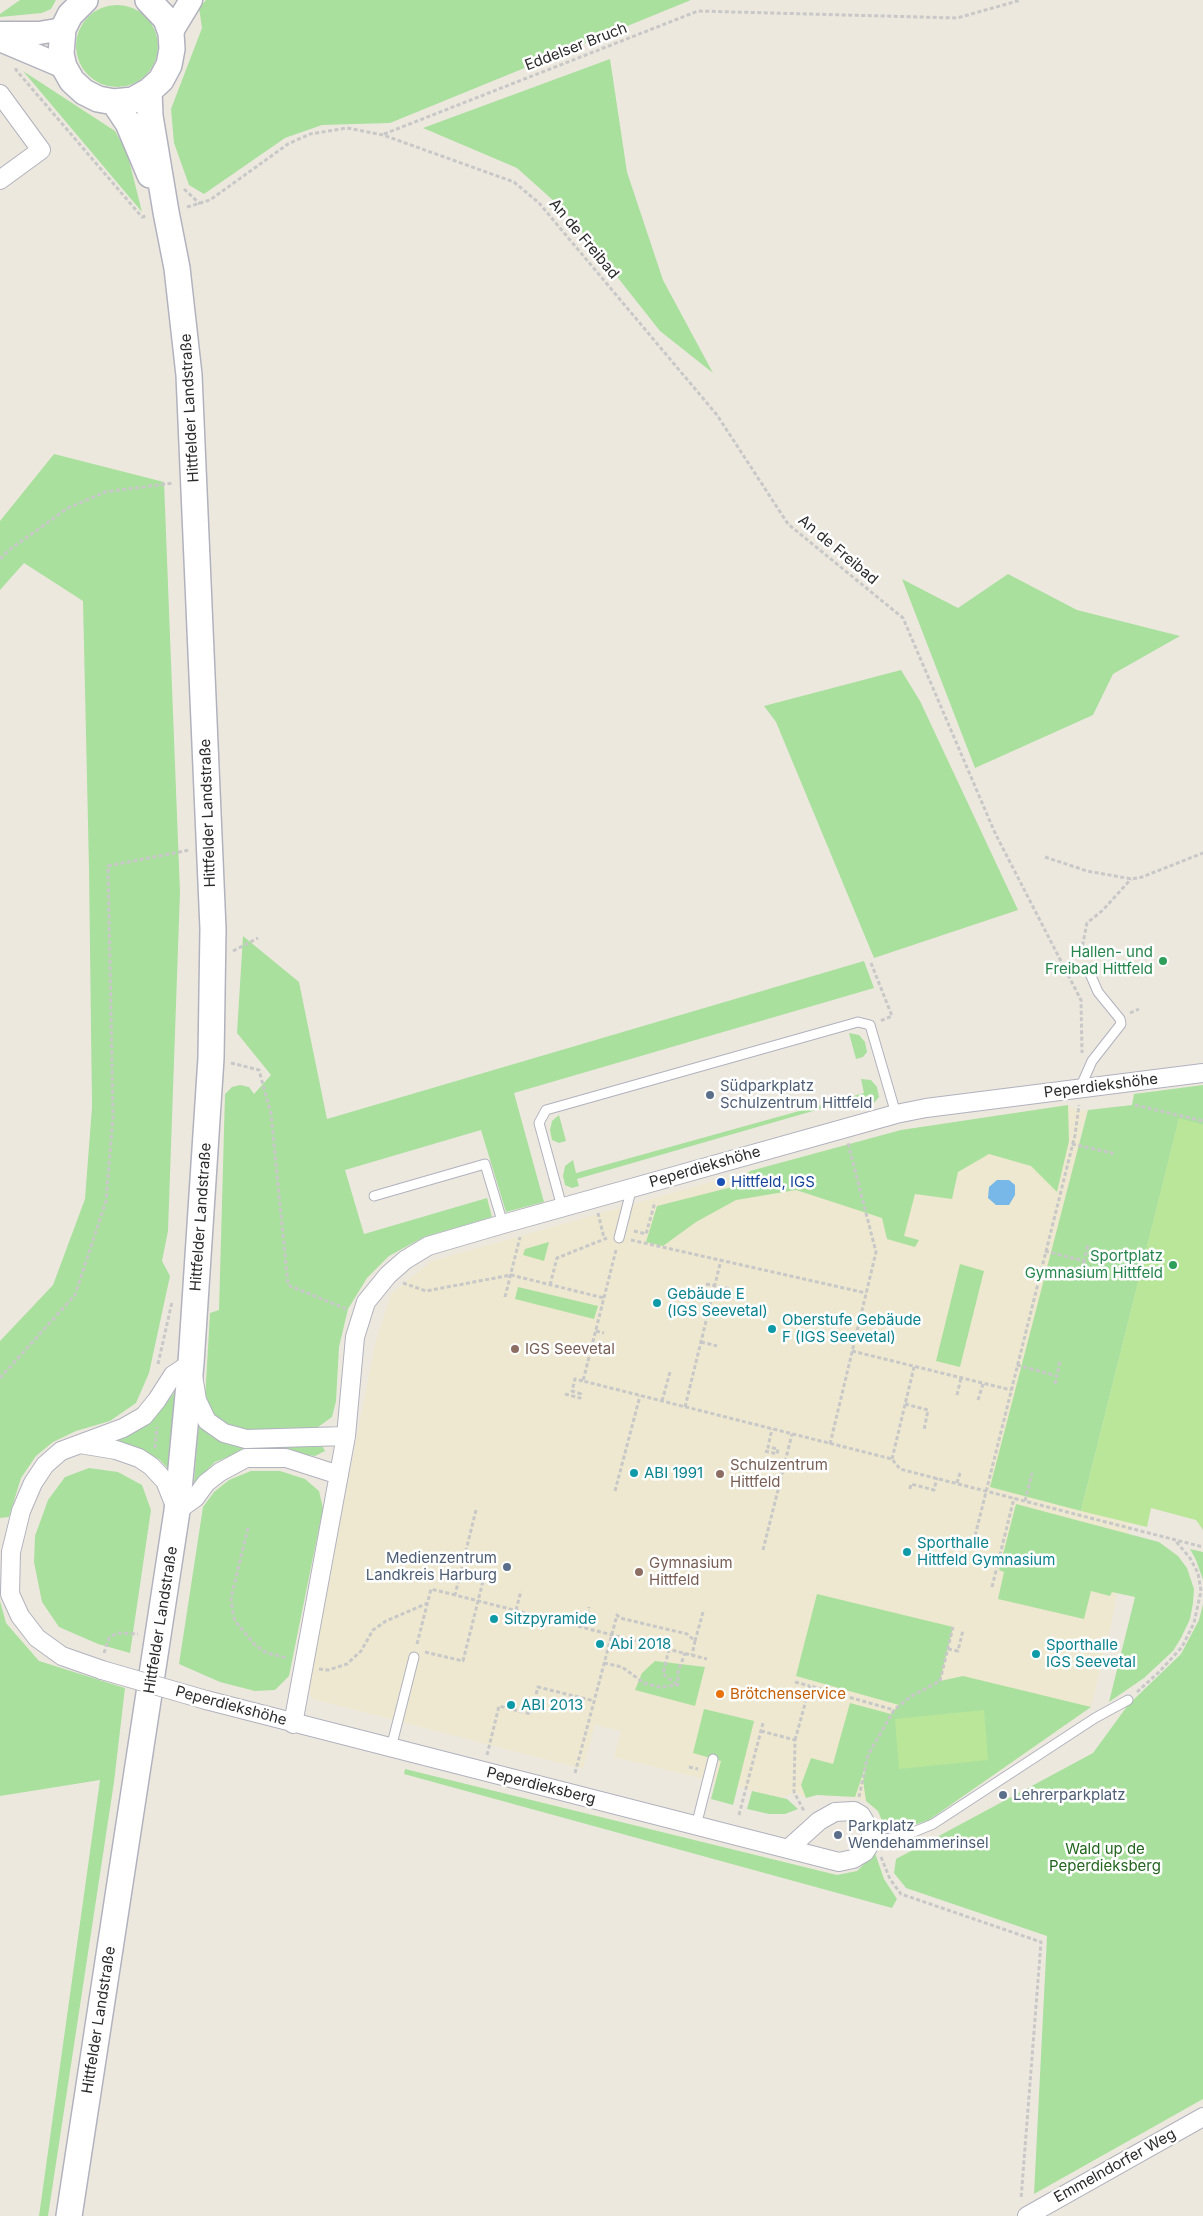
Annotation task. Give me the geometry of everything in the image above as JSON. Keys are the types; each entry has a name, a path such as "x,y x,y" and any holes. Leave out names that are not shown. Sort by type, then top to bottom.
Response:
{"main road":[{"path":"82,1 70,15 63,29 61,54 64,67 72,81 84,92 98,99 114,102 133,100 150,91 161,80 169,65 172,49 171,33 166,19 148,0"},
{"name":"Hittfelder Landstraße","path":"150,91 157,218"},
{"name":"Hittfelder Landstraße","path":"69,2216 177,1511 191,1363 211,1058 213,930 189,375 178,268 157,218 128,123 114,102"}],"street":[{"path":"171,33 191,0"},
{"path":"0,33 39,33 63,29"},
{"path":"0,40 64,67"},
{"path":"0,180 41,150 1,98"},
{"name":"Peperdiekshöhe","path":"191,1363 173,1375 144,1416 122,1428 61,1451 45,1465 33,1483 21,1511 11,1552 10,1594 20,1616 37,1638 62,1656 102,1670 293,1724 311,1666 346,1436 356,1337 361,1314 366,1302 388,1275 405,1260 428,1246 896,1114 926,1108 1203,1073"},
{"path":"191,1363 197,1400 208,1422 224,1433 246,1439 346,1436"},
{"path":"80,1444 116,1450 139,1458 151,1466 165,1481 177,1511 195,1498 206,1483 220,1472 246,1458 286,1458 339,1475"},
{"name":"Peperdieksberg","path":"293,1724 839,1862 859,1856 865,1852 872,1841"},
{"path":"788,1849 819,1821 835,1812 854,1811 861,1815 867,1823 872,1841"},
{"name":"Emmelndorfer Weg","path":"1024,2211 1203,2117"}],"lane":[{"path":"1080,1089 1092,1061 1121,1024 1120,1019 1098,992 1088,969"},
{"path":"562,1207 539,1124 546,1110 858,1022 870,1025 896,1114"},
{"path":"374,1196 486,1164 503,1224"},
{"path":"619,1238 632,1187"},
{"path":"392,1748 414,1658"},
{"path":"872,1841 904,1836 933,1824 1095,1718 1128,1700"},
{"path":"696,1826 713,1760"}],"path":[{"name":"Eddelser Bruch","path":"383,135 698,11 957,18 1021,0"},
{"path":"16,64 16,70 142,217 157,218 210,200 288,144 310,134 347,128 383,135"},
{"name":"An de Freibad","path":"383,135 514,182 539,203 717,415 788,524 903,618 995,833 1082,1000 1082,1055"},
{"path":"0,559 9,550 68,508 105,492 176,482"},
{"path":"0,1378 75,1295 106,1202 113,1117 108,866 210,847"},
{"path":"1045,857 1087,871 1132,879 1142,877 1203,853"},
{"path":"1083,941 1087,923 1103,910 1132,879"},
{"path":"870,1025 892,1016 871,963"},
{"path":"211,1058 258,1070 271,1114 288,1285 361,1314"},
{"path":"1135,1105 1203,1121"},
{"path":"972,1548 1072,1144 1078,1111"},
{"path":"830,1444 876,1252 847,1140"},
{"path":"1072,1144 1112,1153 1111,1156"},
{"path":"622,1228 646,1234 655,1202"},
{"path":"599,1219 604,1238"},
{"path":"550,1284 557,1258 604,1238 619,1238 866,1293"},
{"path":"583,1381 589,1348 596,1331 619,1238"},
{"path":"505,1297 520,1239"},
{"path":"1082,1271 1088,1246"},
{"path":"1045,1251 1084,1261"},
{"path":"685,1407 721,1260"},
{"path":"388,1275 410,1287 426,1291 511,1275 604,1298"},
{"path":"706,1284 731,1289"},
{"path":"156,1370 173,1295"},
{"path":"596,1331 604,1333"},
{"path":"701,1342 717,1346"},
{"path":"852,1351 1011,1390"},
{"path":"1054,1384 1060,1360"},
{"path":"1017,1365 1057,1376"},
{"path":"892,1459 914,1367"},
{"path":"662,1401 670,1372"},
{"path":"957,1395 961,1378"},
{"path":"565,1394 580,1398 581,1394 572,1391 575,1379 892,1459 900,1469 1203,1547"},
{"path":"978,1400 983,1384"},
{"path":"615,1491 640,1396"},
{"path":"905,1404 928,1410 924,1430"},
{"path":"155,1449 157,1422"},
{"path":"765,1451 777,1454 778,1449 768,1447 772,1429"},
{"path":"763,1550 792,1434"},
{"path":"762,1462 784,1468"},
{"path":"957,1483 960,1473"},
{"path":"1025,1501 1032,1473"},
{"path":"910,1489 911,1484 934,1490 937,1478"},
{"path":"992,1587 1014,1498"},
{"path":"455,1595 476,1510"},
{"path":"248,1528 231,1598 235,1621 255,1645 267,1653 328,1670 347,1664 361,1651 373,1630 386,1620 428,1603"},
{"path":"1128,1700 1159,1672 1182,1647 1194,1623 1201,1591 1198,1573 1190,1558 1174,1538"},
{"path":"483,1581 478,1600 463,1661 416,1650 431,1589 478,1600 707,1659"},
{"path":"516,1610 521,1591"},
{"path":"584,1627 589,1608"},
{"path":"692,1655 703,1612"},
{"path":"575,1773 617,1615 620,1618 687,1634 695,1641"},
{"path":"858,1800 868,1756 894,1710 910,1697 940,1681 953,1628"},
{"path":"948,1649 958,1651 963,1630"},
{"path":"96,1650 104,1654 109,1638 117,1633 141,1634"},
{"path":"669,1649 663,1674 678,1686"},
{"path":"678,1686 678,1672 684,1653"},
{"path":"604,1663 622,1667 644,1683 660,1687 678,1686"},
{"path":"794,1682 894,1710"},
{"path":"806,1815 794,1792 795,1740 810,1686"},
{"path":"482,1771 499,1706 531,1714 538,1687 594,1701"},
{"path":"739,1815 763,1723"},
{"path":"761,1731 795,1740"},
{"path":"872,1841 883,1859 890,1879 901,1894 1040,1942 1024,2211"}],"shaded area":[{"name":"Schulzentrum Hittfeld","path":"1068,1105 1078,1111 1088,1110 1080,1138 1108,1406 1081,1511 1130,1523 1111,1626 1091,1707 929,1820 899,1830 885,1828 878,1811 866,1801 855,1797 817,1795 806,1798 794,1792 782,1798 614,1757 621,1731 595,1725 583,1769 313,1699 309,1692 321,1620 375,1344 391,1294 432,1261 902,1130"}],"green space":[{"path":"20,0 56,0 51,9 42,13 0,17 0,14"},
{"path":"206,0 691,0 390,123 322,125 285,138 204,194 189,185 174,143 171,109 202,28 199,8"},
{"path":"117,5 133,8 146,17 155,30 158,46 155,62 146,75 133,84 117,87 101,84 88,75 79,62 76,46 79,30 88,17 101,8"},
{"path":"610,59 627,172 663,280 713,373 660,331 565,211 517,168 423,128"},
{"path":"23,71 115,131 127,152 142,212"},
{"path":"54,454 164,482 180,892 168,1231 162,1261 170,1276 149,1373 136,1403 110,1421 76,1431 53,1442 36,1456 21,1478 9,1517 0,1518 0,1341 53,1285 85,1199 92,1107 83,601 24,563 0,590 0,521"},
{"path":"1008,574 1077,610 1180,636 1113,674 1093,715 975,768 902,579 958,608"},
{"path":"901,670 920,701 1018,910 874,958 776,722 764,706"},
{"path":"243,936 299,982 327,1119 864,961 874,988 514,1093 544,1202 506,1212 481,1130 345,1170 364,1234 487,1198 492,1217 424,1237 389,1256 367,1278 348,1309 339,1347 336,1401 332,1417 318,1427 295,1432 248,1431 227,1426 213,1416 205,1399 210,1313 219,1310 225,1094 232,1087 240,1085 249,1087 254,1094 271,1075 237,1033"},
{"path":"849,1033 859,1035 865,1042 867,1052 863,1057 856,1059"},
{"path":"861,1079 871,1080 877,1087 879,1097 874,1103 867,1104 865,1096 577,1179 579,1186 572,1188 565,1185 563,1176 565,1166 573,1160 576,1173 864,1093"},
{"path":"1203,1085 1203,1125 1179,1119 1081,1511 990,1487 1088,1110 1132,1105 1134,1094"},
{"path":"1068,1105 1069,1141 1057,1192 1031,1166 989,1154 958,1172 952,1199 915,1194 904,1236 919,1240 915,1247 887,1239 882,1218 796,1190 736,1200 696,1222 663,1246 646,1242 657,1206 736,1186 750,1171 901,1130"},
{"path":"559,1115 566,1141 559,1143 552,1140 550,1130 552,1121"},
{"name":"Sportplatz Gymnasium Hittfeld","path":"1179,1118 1203,1125 1203,1530 1196,1520 1151,1508 1147,1527 1081,1511"},
{"path":"549,1242 544,1261 523,1255 525,1249"},
{"path":"960,1264 984,1271 960,1367 936,1361"},
{"path":"518,1287 598,1306 594,1319 515,1299"},
{"path":"176,1390 170,1471 160,1460 145,1451 109,1441 125,1437 144,1427 155,1418"},
{"path":"199,1422 209,1434 222,1441 253,1445 323,1447 325,1451 315,1456 268,1449 243,1451 215,1462 194,1483"},
{"path":"89,1468 118,1472 142,1485 151,1510 130,1653 98,1644 59,1627 42,1602 34,1562 35,1536 48,1500 65,1477"},
{"path":"251,1471 280,1471 305,1479 319,1491 323,1508 289,1676 275,1690 255,1691 220,1682 179,1664 203,1507 214,1492 229,1480"},
{"path":"1016,1504 1159,1542 1178,1556 1187,1568 1194,1589 1193,1603 1190,1619 1181,1638 1173,1651 1144,1678 1109,1702 1135,1597 1112,1592 1110,1596 1091,1591 1084,1619 998,1599 1004,1572 999,1570"},
{"path":"1190,1549 1203,1552 1203,1580 1196,1560"},
{"path":"817,1594 953,1627 940,1681 963,1676 1091,1707 929,1820 899,1830 885,1828 878,1811 866,1801 863,1780 866,1765 855,1797 817,1795 806,1798 801,1785 811,1758 833,1764 850,1703 891,1714 899,1705 796,1676"},
{"path":"0,1601 6,1623 39,1661 125,1688 114,1782 48,2216 39,2216 100,1780 0,1796"},
{"name":"Wald up de Peperdieksberg","path":"1203,1604 1203,2099 1034,2194 1047,1936 906,1888 894,1873 896,1859 1093,1753 1128,1705 1181,1654 1199,1620"},
{"path":"655,1661 705,1667 695,1706 635,1690 642,1673"},
{"path":"704,1709 754,1721 733,1805 711,1799 721,1761 693,1753"},
{"path":"984,1710 988,1760 899,1769 895,1719"},
{"path":"405,1769 837,1875 857,1871 875,1853 884,1879 897,1899 892,1908 404,1774"},
{"path":"752,1791 787,1799 798,1809 785,1814 769,1814 747,1809"}],"water":[{"path":"997,1180 1009,1180 1015,1185 1015,1195 1009,1205 996,1205 988,1198 989,1187"}],"place":[{"name":"Hallen- und Freibad Hittfeld","path":"1163,961"},
{"name":"Südparkplatz Schulzentrum Hittfeld","path":"710,1095"},
{"name":"Hittfeld, IGS","path":"721,1182"},
{"name":"Sportplatz Gymnasium Hittfeld","path":"1173,1265"},
{"name":"Gebäude E (IGS Seevetal)","path":"657,1303"},
{"name":"Oberstufe Gebäude F (IGS Seevetal)","path":"772,1329"},
{"name":"IGS Seevetal","path":"515,1349"},
{"name":"ABI 1991","path":"634,1473"},
{"name":"Schulzentrum Hittfeld","path":"720,1474"},
{"name":"Sporthalle Hittfeld Gymnasium","path":"907,1552"},
{"name":"Medienzentrum Landkreis Harburg","path":"507,1567"},
{"name":"Gymnasium Hittfeld","path":"639,1572"},
{"name":"Sitzpyramide","path":"494,1619"},
{"name":"Abi 2018","path":"600,1644"},
{"name":"Sporthalle IGS Seevetal","path":"1036,1654"},
{"name":"Brötchenservice","path":"720,1694"},
{"name":"ABI 2013","path":"511,1705"},
{"name":"Lehrerparkplatz","path":"1003,1795"},
{"name":"Parkplatz Wendehammerinsel","path":"838,1835"}]}
